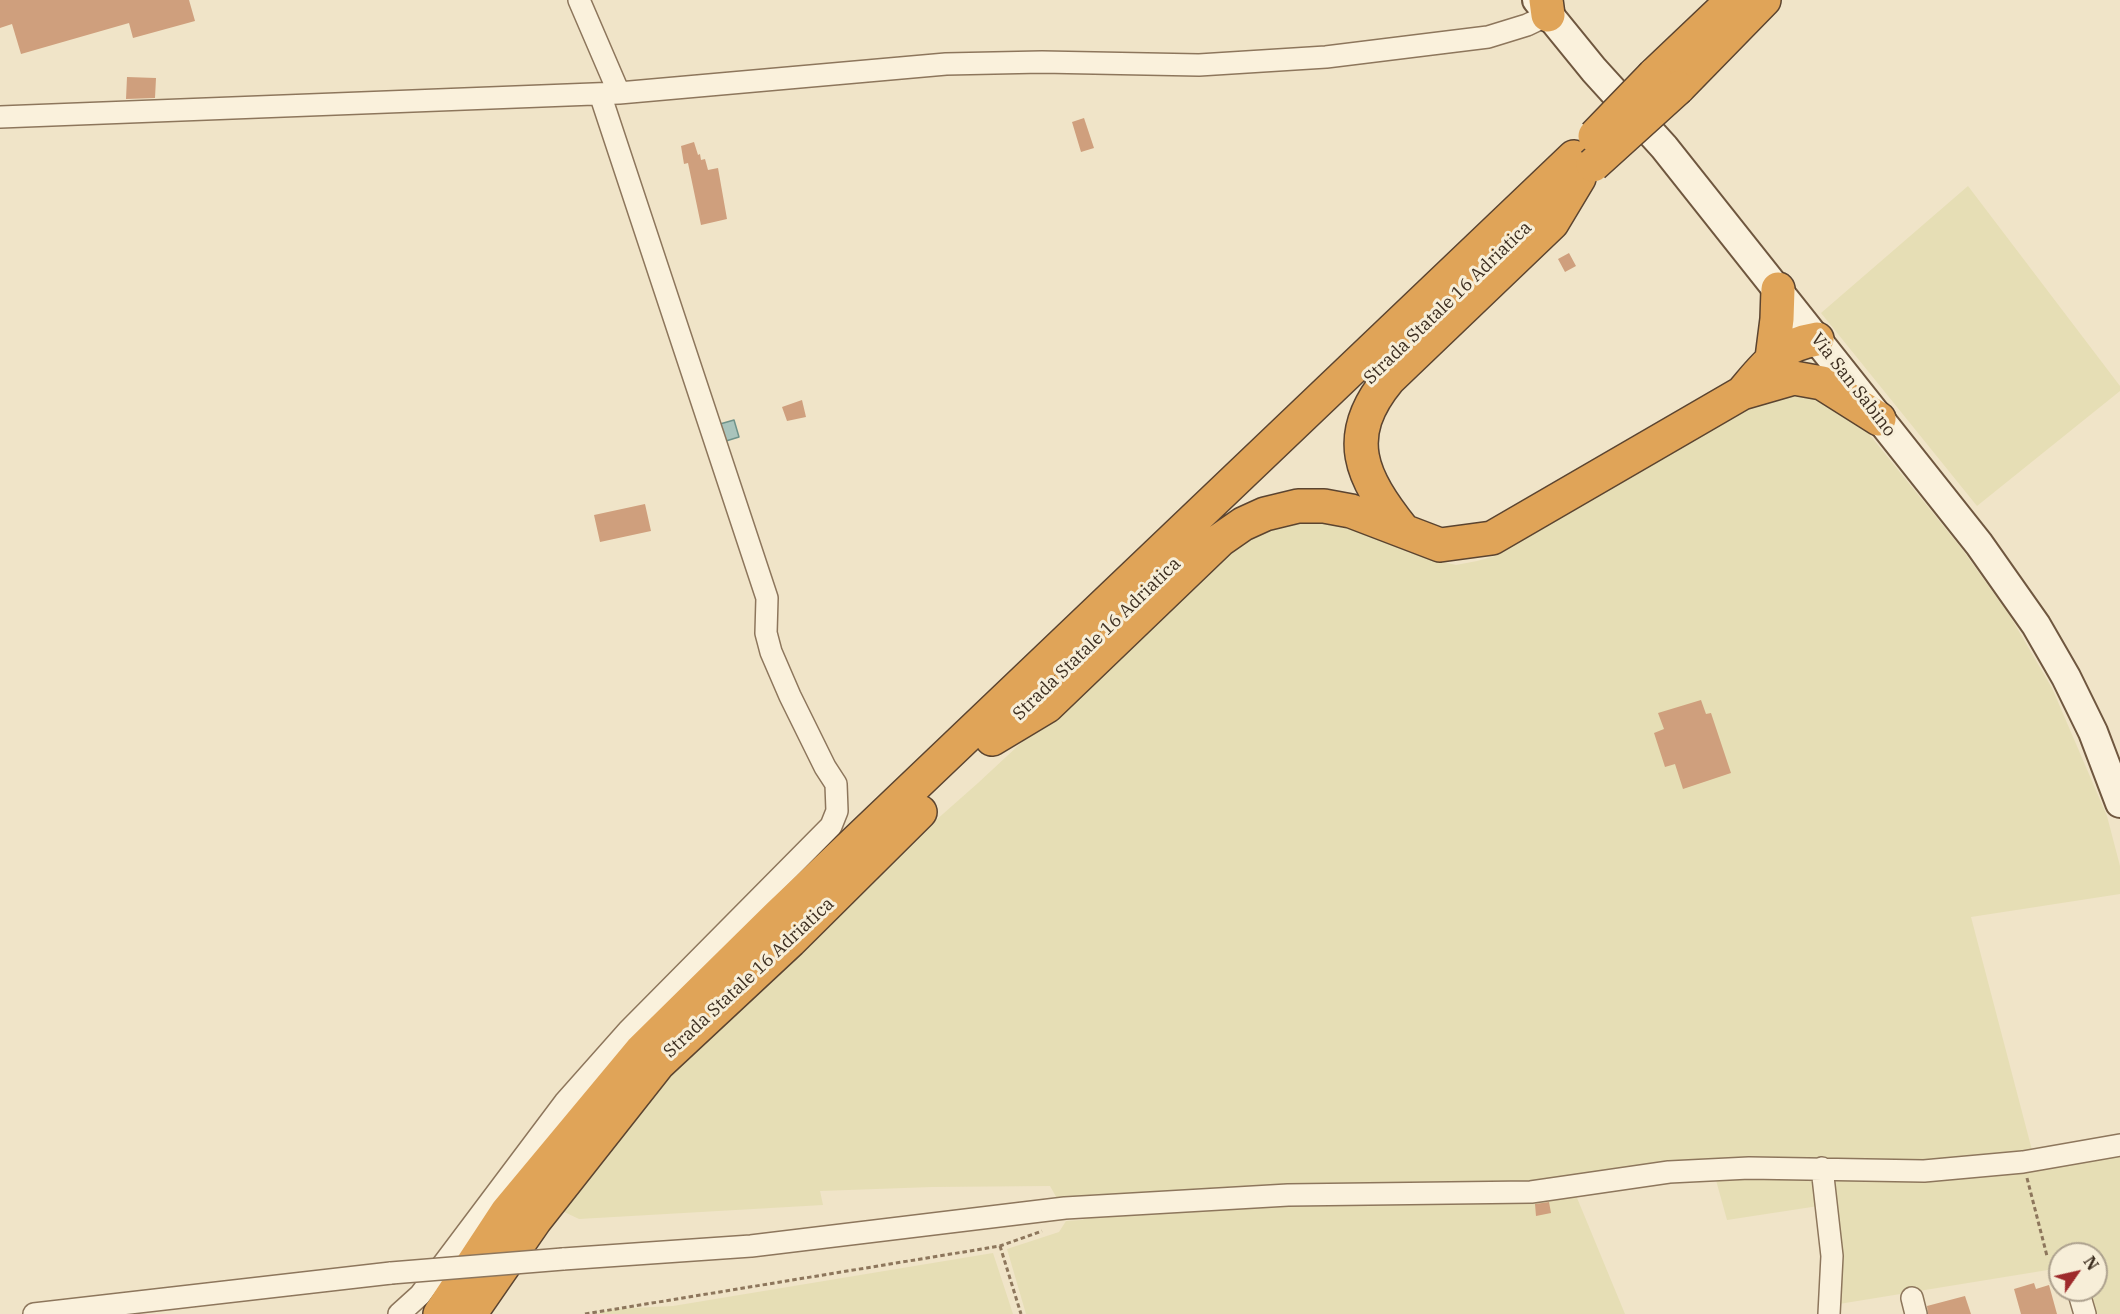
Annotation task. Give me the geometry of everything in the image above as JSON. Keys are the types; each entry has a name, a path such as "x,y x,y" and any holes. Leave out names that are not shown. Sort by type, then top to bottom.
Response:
{"highway":[{"path":"1666,82 1689,21 1711,0"},
{"name":"Strada Statale 16 Adriatica","path":"1666,82 1732,0"},
{"name":"Strada Statale 16 Adriatica","path":"470,1314 535,1220 658,1064 790,941 992,739 1582,167 1666,82 1764,0"},
{"path":"1403,530 1372,490 1364,467 1361,441 1364,418 1372,399 1389,379 1552,223 1582,167"},
{"name":"Strada Statale 16 Adriatica","path":"440,1314 507,1212 641,1051 778,916 1582,167"},
{"path":"1778,289 1777,319 1783,368"},
{"path":"992,739 1047,706 1220,540 1243,524 1265,514 1298,506 1324,506 1351,511 1440,545 1492,538 1783,368 1797,342 1817,339"},
{"path":"1783,368 1822,383 1879,419"}],"street":[{"path":"399,1314 420,1295 565,1102 628,1031 831,826 837,811 836,784 789,696 771,652 766,633 766,598 579,0"},
{"path":"0,117 609,94 946,64 1042,62 1198,65 1326,57 1488,37 1527,25 1544,5"},
{"name":"Via San Sabino","path":"1544,5 1594,70 1664,147 1979,544 2036,625 2066,677 2093,732 2120,804"},
{"path":"34,1314 391,1273 751,1246 1065,1208 1288,1195 1531,1192 1669,1172 1749,1168 1924,1170 2023,1162 2120,1145"},
{"path":"1822,1168 1832,1256 1829,1314"}],"path":[{"path":"2023,1162 2047,1256"},
{"path":"585,1314 1000,1246 1054,1227 1065,1208"},
{"path":"1000,1246 1021,1314"}],"shaded area":[{"path":"1968,186 2120,386 2120,391 1977,506 1821,313"},
{"path":"1795,388 1844,403 1962,549 2010,616 2052,688 2107,816 2120,866 2120,894 1971,917 2033,1154 1537,1185 1059,1202 1050,1186 932,1187 820,1191 823,1205 579,1219 560,1210 652,1093 875,874 978,783 1179,596 1261,526 1335,515 1427,558 1456,565 1477,561 1495,556 1773,393"},
{"path":"2120,1152 2120,1314 2096,1314 2092,1302 2108,1302 2108,1242 2048,1242 2048,1270 1839,1304 1829,1185 1836,1174"},
{"path":"1819,1172 1825,1205 1727,1220 1714,1173"},
{"path":"1575,1193 1625,1314 1026,1314 1007,1249 1059,1232 1066,1221 1081,1220 1109,1212"},
{"path":"993,1253 1013,1314 595,1314 615,1309 673,1306"}],"water":[{"path":"734,420 739,437 726,441 720,424"}],"building":[{"path":"0,0 189,0 195,21 133,38 129,23 21,54 12,24 0,28"},
{"path":"127,77 156,78 155,98 126,99"},
{"path":"1084,118 1094,148 1081,152 1072,122"},
{"path":"694,142 701,160 705,159 708,170 718,168 727,219 701,225 688,163 684,164 681,146"},
{"path":"1569,253 1576,266 1565,272 1558,259"},
{"path":"802,400 806,417 787,421 782,407"},
{"path":"645,504 651,531 600,542 594,515"},
{"path":"1701,700 1706,714 1711,713 1731,773 1683,789 1675,764 1665,767 1654,733 1664,729 1658,713"},
{"path":"1549,1202 1551,1213 1536,1216 1535,1204"},
{"path":"2034,1283 2036,1289 2048,1285 2048,1302 2054,1302 2057,1314 2021,1314 2014,1289"},
{"path":"1965,1296 1971,1314 1928,1314 1927,1306"}]}
